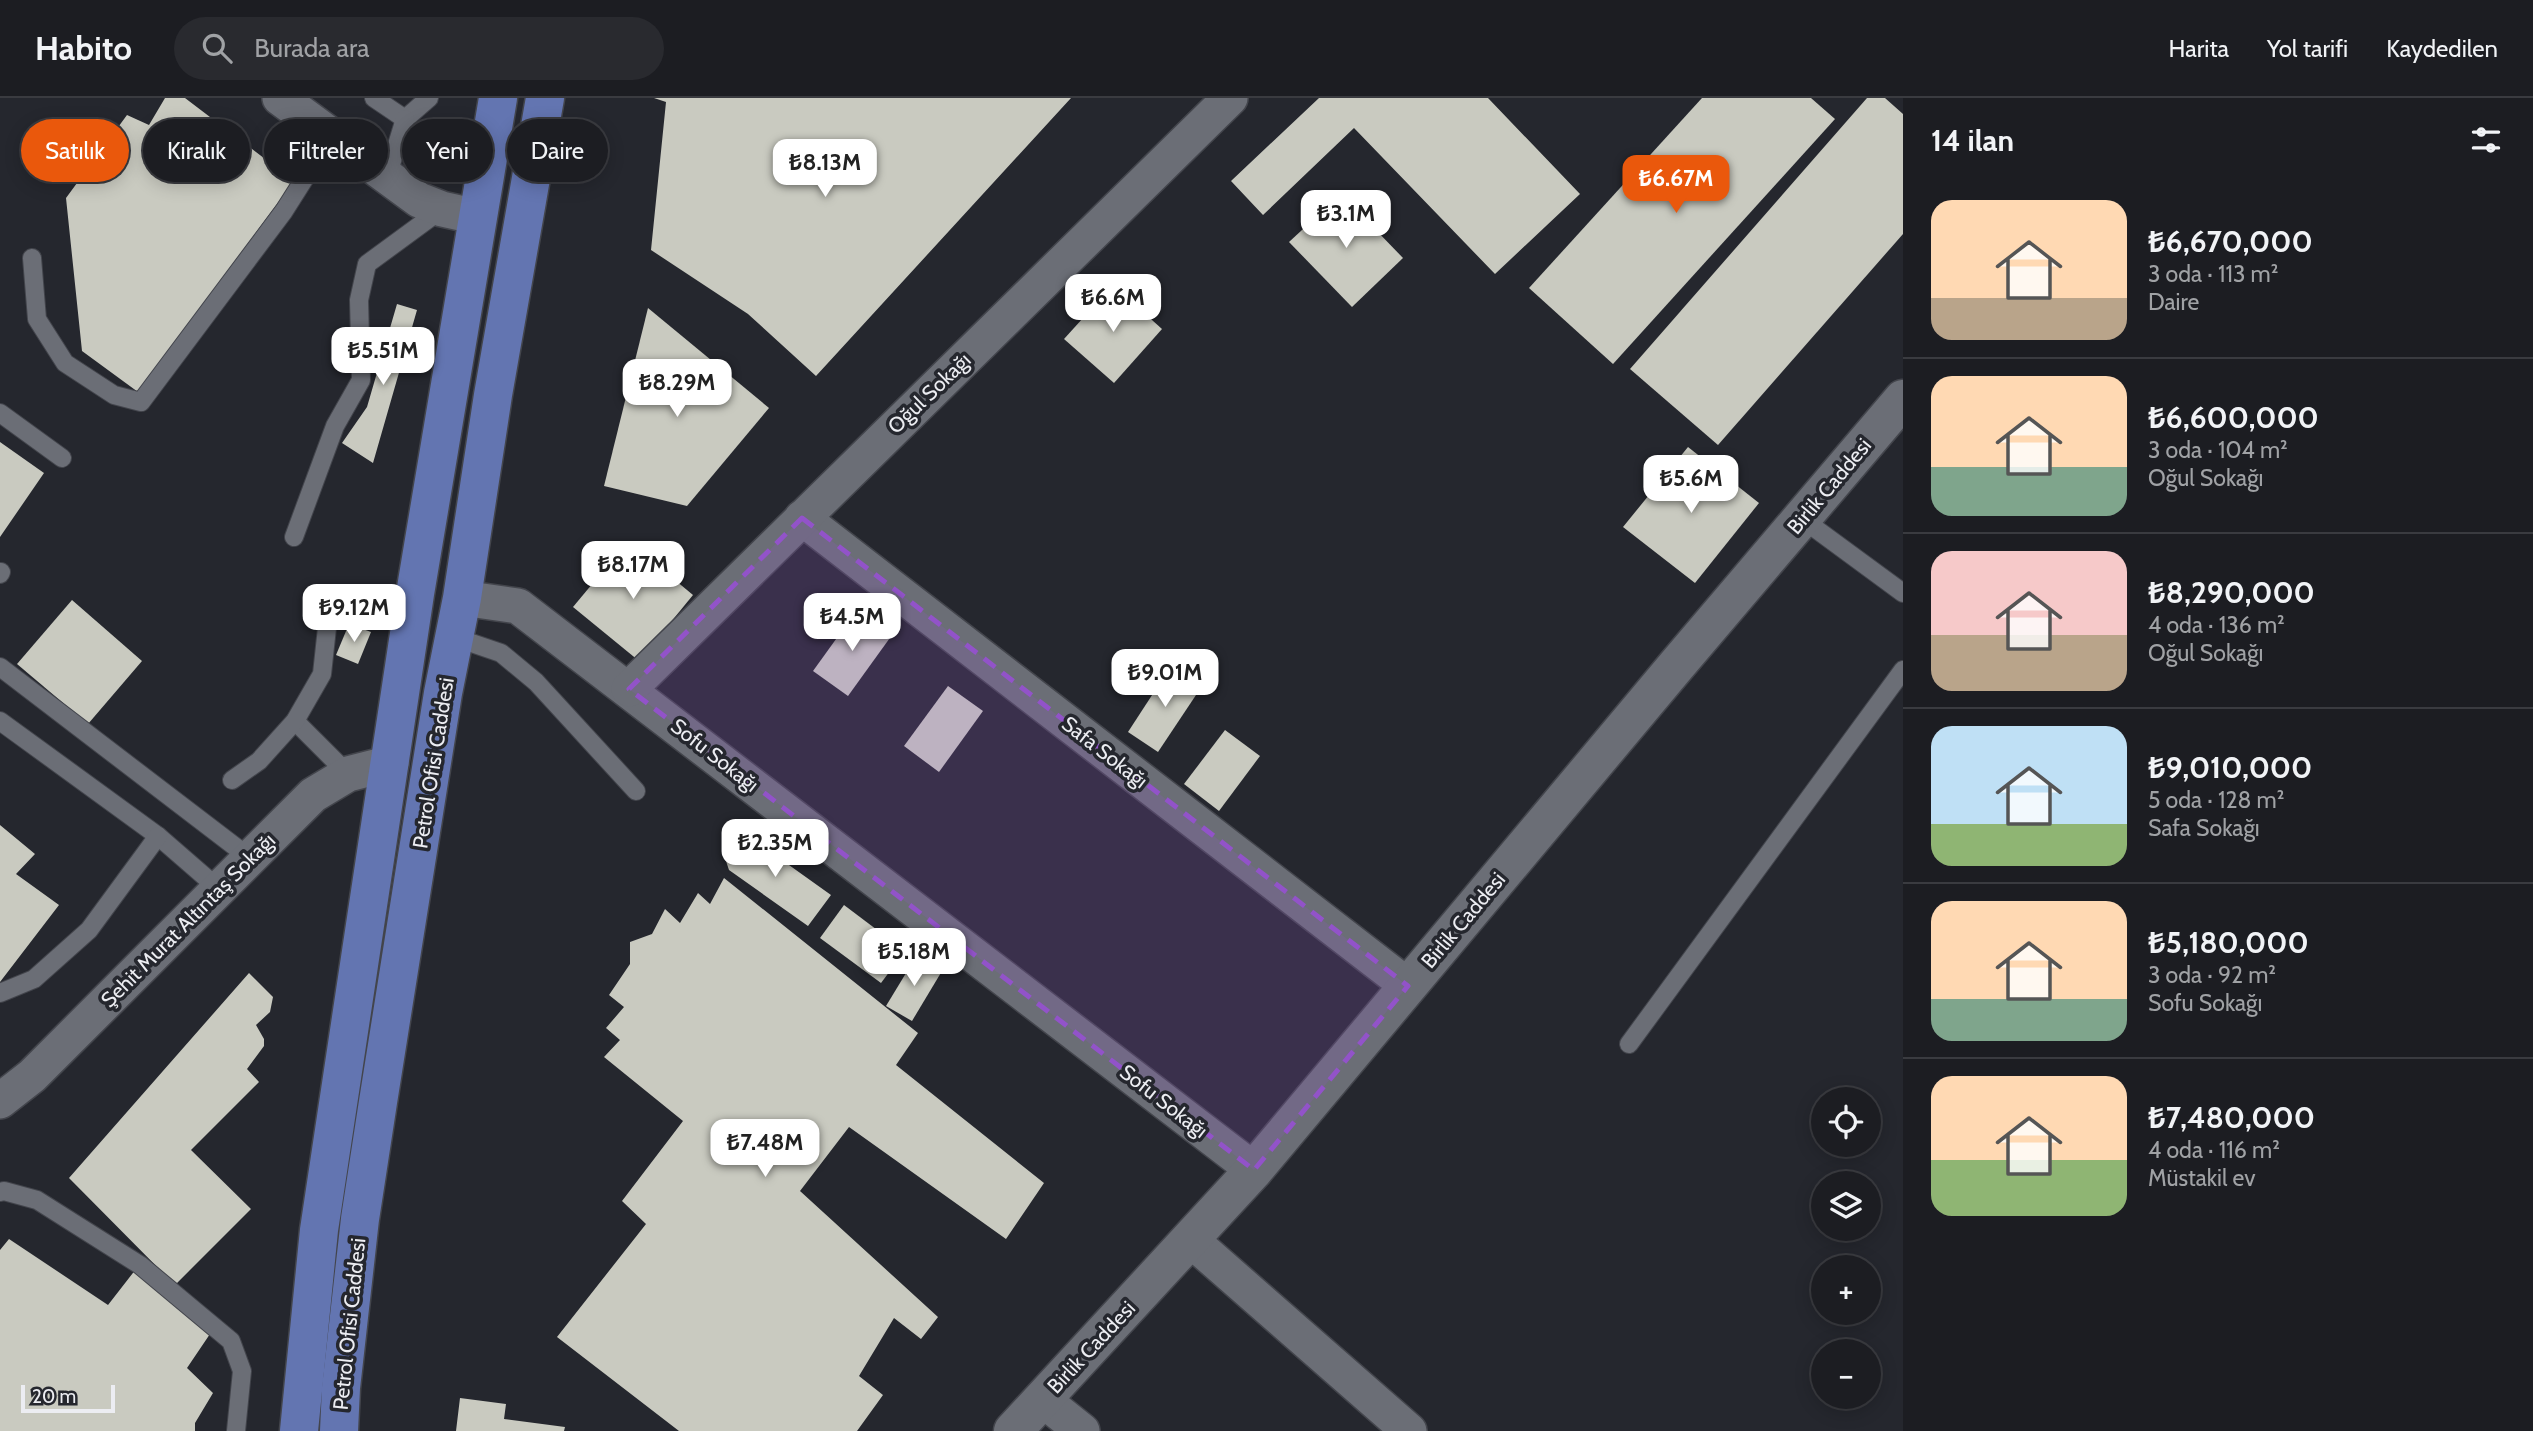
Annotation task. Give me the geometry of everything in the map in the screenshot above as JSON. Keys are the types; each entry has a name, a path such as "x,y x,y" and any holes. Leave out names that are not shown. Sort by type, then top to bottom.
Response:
{"main road":[{"name":"Petrol Ofisi Caddesi","path":"299,1431 319,1230 415,594 460,213 498,98"},
{"name":"Petrol Ofisi Caddesi","path":"339,1431 341,1388 360,1219 443,693 462,598 545,98"},
{"path":"415,594 462,598"}],"street":[{"path":"280,98 309,119"},
{"name":"Oğul Sokağı","path":"629,688 1230,98"},
{"path":"388,178 419,200 460,213"},
{"name":"Birlik Caddesi","path":"1013,1431 1254,1170 1902,401"},
{"name":"Safa Sokağı","path":"802,518 1408,986"},
{"name":"Sofu Sokağı","path":"462,598 518,606 629,688 1254,1170"},
{"name":"Şehit Murat Altıntaş Sokağı","path":"0,1101 32,1076 313,795 348,774 391,763"},
{"path":"1191,1240 1409,1431"},
{"path":"1042,1399 1082,1431"}],"lane":[{"path":"374,98 404,119 429,98"},
{"path":"388,174 402,126"},
{"path":"32,258 37,319 65,363 114,395 141,401 284,211 302,182"},
{"path":"294,537 335,426 361,380 359,300 367,264 460,213"},
{"path":"0,414 62,458"},
{"path":"1801,518 1903,593"},
{"path":"232,780 259,761 295,721 322,674 330,600"},
{"path":"454,637 502,653 536,682 636,791"},
{"path":"0,667 250,858"},
{"path":"1629,1044 1903,670"},
{"path":"0,721 158,836 219,889"},
{"path":"295,721 348,774"},
{"path":"0,993 34,979 89,930 158,836"},
{"path":"0,1192 37,1200 140,1265 231,1341 242,1371 236,1431"}],"highlighted area":[{"path":"802,518 1408,986 1254,1170 629,689"}],"building":[{"path":"165,98 185,98 213,119 153,119"},
{"path":"654,98 1071,98 816,376 748,314 651,250 666,102"},
{"path":"1319,98 1488,98 1580,194 1495,274 1354,128 1263,215 1231,181"},
{"path":"1702,98 1811,98 1835,119 1613,364 1529,288"},
{"path":"1867,98 1885,98 1903,114 1903,234 1718,445 1630,369"},
{"path":"127,115 143,122 143,182 250,182 250,147 264,158 264,182 293,182 138,392 82,351 66,198 78,182 129,182 129,119 124,119"},
{"path":"1341,194 1403,258 1352,307 1289,242"},
{"path":"1113,285 1162,329 1114,383 1064,339"},
{"path":"397,304 417,310 373,463 342,443 367,407"},
{"path":"648,308 769,408 687,506 604,486"},
{"path":"0,442 44,473 0,537"},
{"path":"1688,447 1759,503 1695,583 1623,527"},
{"path":"628,541 693,595 639,661 573,607"},
{"path":"72,600 142,661 88,724 17,664"},
{"path":"857,610 892,635 848,696 813,671"},
{"path":"349,624 371,632 358,664 336,655"},
{"path":"1171,666 1202,686 1158,752 1128,732"},
{"path":"948,686 983,711 939,772 904,746"},
{"path":"1225,730 1260,756 1219,811 1184,784"},
{"path":"0,825 35,854 16,874 59,905 0,982"},
{"path":"744,833 831,895 808,926 729,870 722,849 728,841 734,845"},
{"path":"724,878 918,1033 896,1065 1044,1183 1006,1239 849,1127 800,1191 938,1317 921,1339 894,1318 859,1376 883,1395 857,1431 679,1431 557,1337 646,1224 622,1201 683,1121 604,1057 620,1040 606,1028 624,1007 609,995 630,964 630,942 652,934 665,909 680,923 698,893 710,904"},
{"path":"844,905 905,951 881,983 820,938"},
{"path":"917,955 942,971 912,1021 886,1006"},
{"path":"249,973 273,997 270,1012 256,1025 264,1039 264,1046 247,1069 259,1082 191,1150 251,1209 175,1285 69,1178"},
{"path":"9,1239 108,1305 136,1269 212,1331 187,1368 213,1393 195,1423 195,1431 0,1431 0,1250"},
{"path":"460,1398 506,1404 504,1419 565,1427 564,1431 456,1431"}]}
